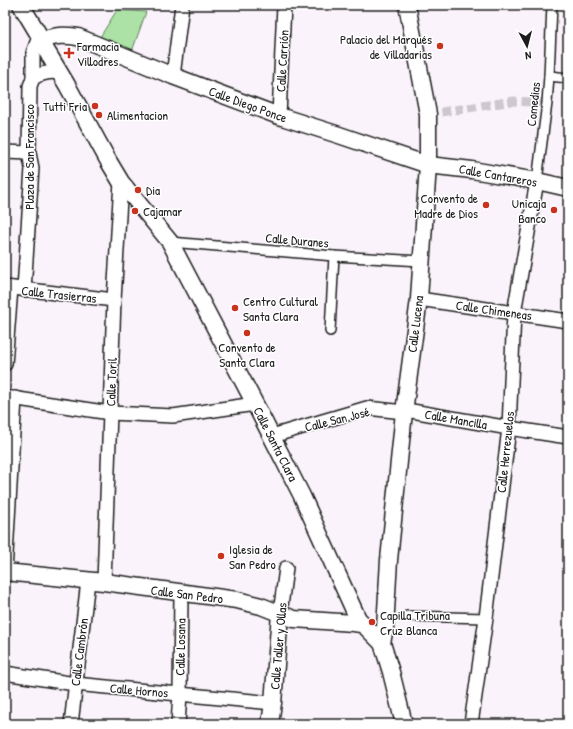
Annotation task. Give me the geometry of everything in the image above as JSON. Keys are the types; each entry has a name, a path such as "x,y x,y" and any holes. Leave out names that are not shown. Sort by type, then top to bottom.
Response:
{"street":[{"path":"173,76 182,5"},
{"name":"Calle Carrión","path":"279,116 284,5"},
{"name":"Calle Lucena","path":"382,643 386,623 389,560 404,412 419,299 428,165 428,114 407,5"},
{"name":"Comedias","path":"537,181 547,103 552,5"},
{"path":"24,10 42,40 46,50 61,73 108,162 170,242"},
{"name":"Calle Diego Ponce","path":"24,10 72,36 173,76 279,116 428,165"},
{"name":"Calle Diego Ponce","path":"42,40 53,36 72,36"},
{"name":"Plaza de San Francisco","path":"5,364 14,288 32,168 29,153 30,86 33,78 33,53 37,42 42,40"},
{"path":"33,78 46,73 61,73"},
{"path":"549,76 568,78"},
{"path":"5,152 29,153"},
{"name":"Calle Cantareros","path":"428,165 472,170 568,188"},
{"name":"Calle Herrezuelos","path":"471,724 486,618 509,428 514,313 537,181"},
{"name":"Calle Toril","path":"96,582 110,413 114,300 122,182"},
{"name":"Calle Duranes","path":"170,242 334,256 421,261"},
{"name":"Calle Santa Clara","path":"170,242 302,496 358,619 382,643"},
{"path":"330,331 334,256"},
{"name":"Calle Trasierras","path":"14,288 114,300"},
{"name":"Calle Chimeneas","path":"419,299 568,321"},
{"path":"5,572 10,398 110,413 173,416 255,404"},
{"name":"Calle San José","path":"272,436 367,408 404,412"},
{"name":"Calle Mancilla","path":"404,412 412,412 568,437"},
{"name":"Calle Taller y Ollas","path":"270,724 280,614 286,568"},
{"name":"Calle San Pedro","path":"5,572 237,600 261,606 294,619 354,622 366,627"},
{"name":"Calle Cambrón","path":"71,724 75,684 96,582"},
{"name":"Calle Losana","path":"178,724 180,694 181,593"},
{"path":"407,616 486,618"},
{"path":"366,627 376,630 381,628 386,623"},
{"path":"382,643 404,724"},
{"name":"Calle Hornos","path":"5,673 75,684 273,702"}],"green space":[{"path":"117,10 146,12 130,57 95,45"}],"tunnel":[{"path":"428,114 514,101 547,103"}],"place":[{"name":"Palacio del Marqués de Villadarias","path":"440,46"},
{"name":"Farmacia Villodres","path":"69,53"},
{"name":"Tutti Fria","path":"95,106"},
{"name":"Alimentacion","path":"99,115"},
{"name":"Dia","path":"138,190"},
{"name":"Convento de Madre de Dios","path":"486,205"},
{"name":"Unicaja Banco","path":"554,210"},
{"name":"Cajamar","path":"135,211"},
{"name":"Centro Cultural Santa Clara","path":"235,308"},
{"name":"Convento de Santa Clara","path":"247,333"},
{"name":"Iglesia de San Pedro","path":"221,556"},
{"name":"Capilla Tribuna Cruz Blanca","path":"372,622"}]}
